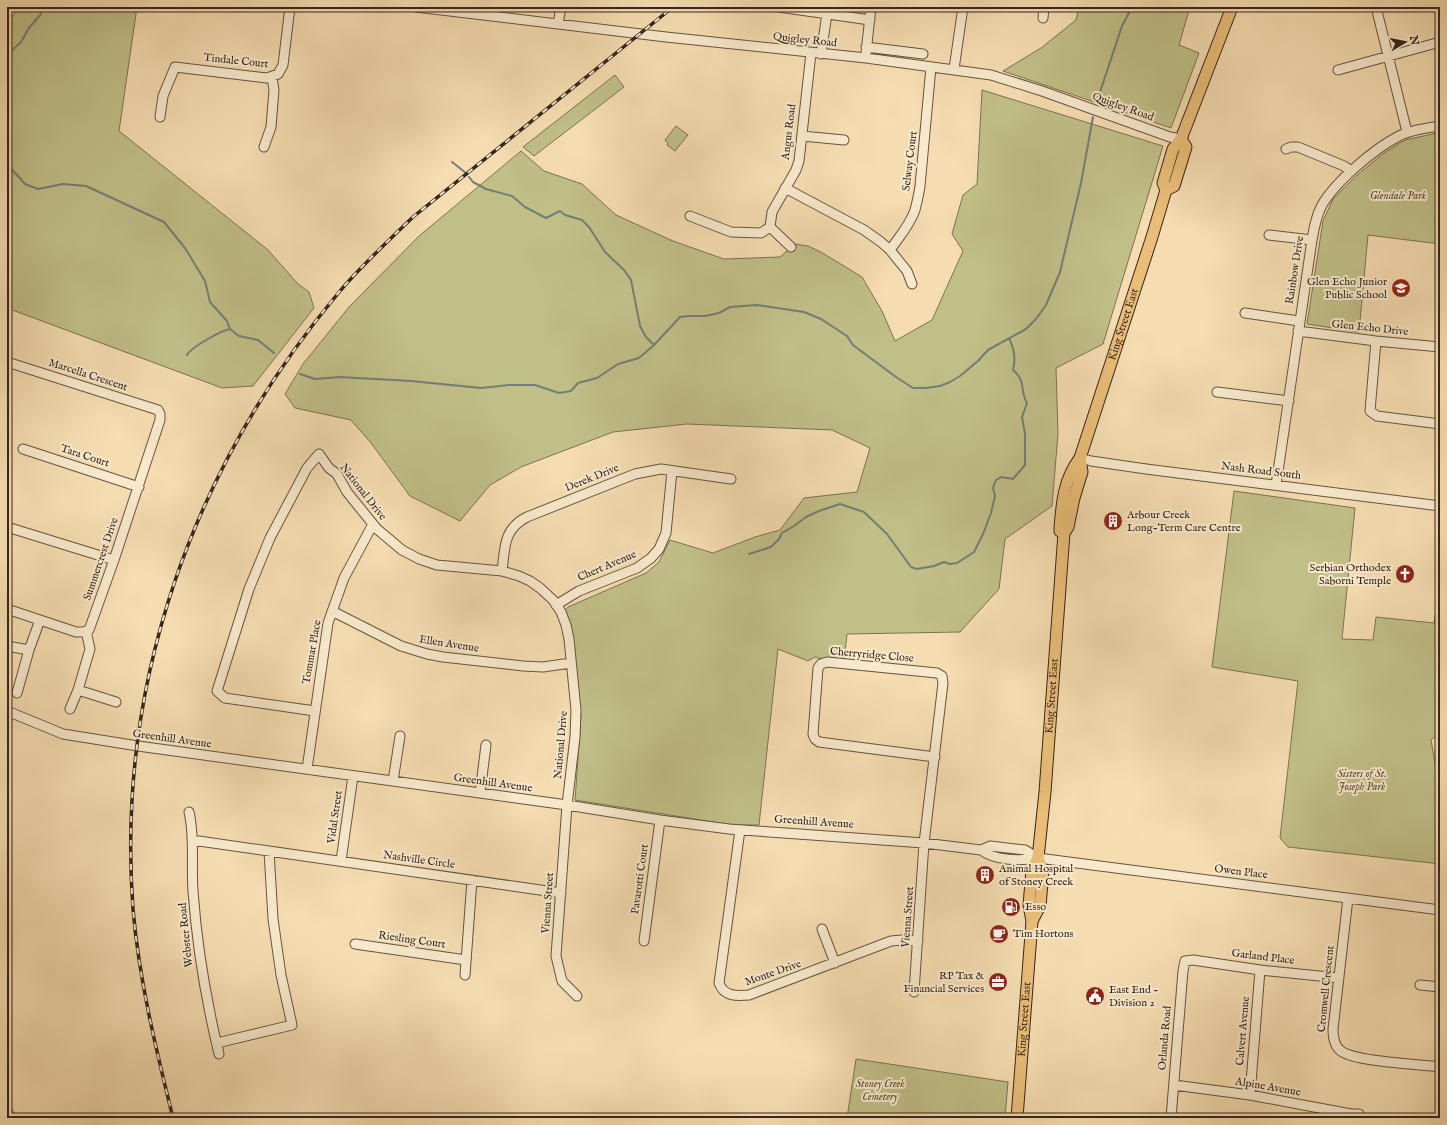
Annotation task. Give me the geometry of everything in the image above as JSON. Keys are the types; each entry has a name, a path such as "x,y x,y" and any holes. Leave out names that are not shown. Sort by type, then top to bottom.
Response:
{"main road":[{"name":"King Street East","path":"1017,1118 1032,921 1040,906 1043,871 1038,858 1045,792 1064,533 1060,531 1063,498 1071,469 1080,458 1152,237 1166,190 1162,184 1173,149 1181,139 1232,7"}],"street":[{"name":"Tindale Court","path":"160,117 163,96 175,67 272,78 278,74 283,67 290,7"},
{"name":"Quigley Road","path":"416,7 459,10 558,24 866,58 991,75 1042,91 1170,137 1181,139"},
{"path":"558,24 561,7"},
{"path":"779,7 827,14 840,12 870,20"},
{"path":"866,58 871,7"},
{"path":"954,69 963,7"},
{"path":"1043,18 1044,7"},
{"path":"1376,7 1407,132"},
{"path":"821,54 827,14"},
{"path":"1338,70 1440,42"},
{"path":"866,47 923,54"},
{"name":"Angus Road","path":"770,227 772,212 796,170 799,161 811,53"},
{"name":"Selway Court","path":"890,250 908,225 915,211 920,186 932,67"},
{"path":"264,147 271,127 274,90 272,78"},
{"name":"Rainbow Drive","path":"1276,485 1312,240 1316,222 1322,206 1351,171 1382,147 1407,132 1440,126"},
{"path":"802,136 844,140"},
{"path":"1286,149 1298,147 1344,166 1351,171"},
{"path":"785,188 864,230 881,242 890,250 907,271 912,284"},
{"path":"690,216 731,232 762,232 770,227 791,247"},
{"path":"1269,235 1312,240"},
{"path":"1244,313 1299,321"},
{"name":"Glen Echo Drive","path":"1298,331 1376,341 1440,347"},
{"path":"1376,341 1370,411 1377,416 1440,424"},
{"name":"Marcella Crescent","path":"7,362 158,410 160,414"},
{"path":"1217,392 1288,401"},
{"name":"Summercrest Drive","path":"86,631 91,626 139,487 160,420 160,414"},
{"name":"Tara Court","path":"23,449 139,487"},
{"name":"National Drive","path":"315,711 225,698 217,691 249,589 270,538 307,468 318,454 336,474 347,492 377,529 396,546 419,559 437,565 502,571 519,576 530,581 549,597 561,612 569,639 576,714 567,805"},
{"name":"Nash Road South","path":"1080,458 1091,461 1143,468 1440,506"},
{"name":"Derek Drive","path":"502,571 506,540 510,530 520,520 635,474 661,469 731,479"},
{"name":"Chert Avenue","path":"556,606 579,591 637,568 651,558 659,548 666,532 672,471"},
{"name":"Tommar Place","path":"307,769 326,631 344,578 373,524"},
{"path":"7,527 114,560"},
{"path":"7,609 79,632 86,631 90,649 78,690 70,709"},
{"name":"Ellen Avenue","path":"332,611 401,646 426,654 523,666 543,667 571,663"},
{"path":"17,693 29,650 40,620"},
{"path":"7,646 29,650"},
{"name":"Cherryridge Close","path":"924,843 935,757 943,683 942,676 937,673 827,662 821,664 818,668 813,734 815,740 819,742 935,757"},
{"path":"78,690 116,702"},
{"name":"Greenhill Avenue","path":"7,711 63,734 145,747 740,830 924,843 981,850 990,846 1025,850 1038,858"},
{"path":"393,781 400,736"},
{"path":"480,793 486,745"},
{"name":"Vidal Street","path":"341,861 352,776"},
{"name":"Vienna Street","path":"567,805 556,956 562,981 577,996"},
{"name":"Webster Road","path":"189,812 192,826 193,890 198,945 207,1000 219,1054"},
{"name":"Pavarotti Court","path":"644,941 660,820"},
{"name":"Monte Drive","path":"740,830 719,983 725,993 733,995 750,995 891,941 918,941"},
{"name":"Nashville Circle","path":"192,840 561,893"},
{"name":"Vienna Street","path":"914,992 924,843"},
{"path":"217,1044 292,1025 281,975 273,919 269,851"},
{"name":"Owen Place","path":"1038,858 1440,910"},
{"path":"465,975 472,880"},
{"name":"Cromwell Crescent","path":"1348,898 1333,1037 1335,1044 1341,1051 1358,1057 1440,1067"},
{"path":"822,929 835,963"},
{"name":"Riesling Court","path":"355,944 466,960"},
{"name":"Garland Place","path":"1185,961 1193,960 1260,970 1339,978"},
{"name":"Orlanda Road","path":"1171,1118 1185,961"},
{"name":"Calvert Avenue","path":"1250,1095 1260,970"},
{"path":"1420,985 1440,987"},
{"name":"Alpine Avenue","path":"1174,1085 1250,1095 1351,1114 1359,1114"}],"green space":[{"path":"19,7 137,7 119,131 268,250 298,284 309,292 314,308 253,386 222,388 7,308 7,25"},
{"path":"1079,7 1190,7 1179,45 1199,53 1171,128 1003,71 1041,48 1076,20"},
{"path":"615,75 624,87 534,156 523,147"},
{"path":"982,90 1163,146 1103,344 1056,368 1058,434 1052,506 1005,539 999,589 960,632 847,634 844,662 827,661 815,657 808,661 778,649 759,825 732,825 575,800 581,716 568,631 562,615 568,607 646,573 659,562 670,540 713,553 755,537 780,530 804,498 857,492 870,448 832,430 687,424 613,432 521,467 490,485 460,521 410,496 371,443 351,420 295,408 285,394 303,364 349,307 419,236 521,151 544,171 582,184 616,215 673,241 724,259 780,257 795,244 808,246 821,252 862,277 882,311 895,341 932,320 963,251 952,234 963,195 977,184"},
{"path":"676,126 688,135 675,151 667,145 668,143 665,140"},
{"name":"Glendale Park","path":"1440,133 1440,244 1368,235 1359,332 1307,324 1323,221 1333,199 1356,176 1384,153 1405,140"},
{"name":"Sisters of St. Joseph Park","path":"1234,491 1355,508 1342,639 1373,640 1376,617 1434,623 1440,580 1440,739 1434,737 1431,740 1440,791 1440,864 1288,847 1280,838 1298,681 1212,667"},
{"name":"Stoney Creek Cemetery","path":"856,1059 1008,1082 1005,1118 847,1118"},
{"path":"7,1064 9,1065 10,1104 12,1110 18,1118 7,1118"}],"waterway":[{"path":"7,55 21,42 29,28 41,14 43,7"},
{"path":"1097,101 1122,26 1132,7"},
{"path":"300,374 315,379 340,377 411,381 481,388 509,385 535,385 559,393 571,391 578,383 597,378 618,364 639,358 654,345 680,317 705,316 719,313 730,307 757,305 804,312 821,319 847,336 853,345 913,388 940,386 960,376 978,361 988,350 1026,329 1036,319 1046,305 1060,272 1081,183 1093,117"},
{"path":"452,162 466,173"},
{"path":"7,164 25,184 38,189 63,184 86,186 164,222 185,248 205,281 210,302 227,321 230,329 239,336 258,340 274,353"},
{"path":"469,177 473,182 486,189 512,196 525,207 546,218 560,211 565,215 582,220 589,227 605,252 624,270 631,280 640,326 646,337 654,345"},
{"path":"187,355 194,348 220,332 230,329"},
{"path":"749,554 771,547 779,539 782,533 806,517 840,504 864,512 887,534 911,567 917,569 934,566 944,562 950,564 957,563 974,552 991,513 995,496 993,488 996,480 1001,477 1013,479 1025,465 1025,434 1022,417 1027,403 1023,394 1020,378 1013,370 1014,354 1009,338"}],"railway":[{"path":"173,1118 154,1040 139,962 133,909 131,824 138,741 153,659 175,580 206,503 244,429 288,358 340,291 357,272 413,217 673,7"}],"place":[{"name":"Glen Echo Junior Public School","path":"1401,288"},
{"name":"Arbour Creek Long-Term Care Centre","path":"1113,521"},
{"name":"Serbian Orthodex Saborni Temple","path":"1405,574"},
{"name":"Animal Hospital of Stoney Creek","path":"985,875"},
{"name":"Esso","path":"1011,907"},
{"name":"Tim Hortons","path":"999,934"},
{"name":"RP Tax & Financial Services","path":"998,982"},
{"name":"East End - Division 2","path":"1095,996"}]}
